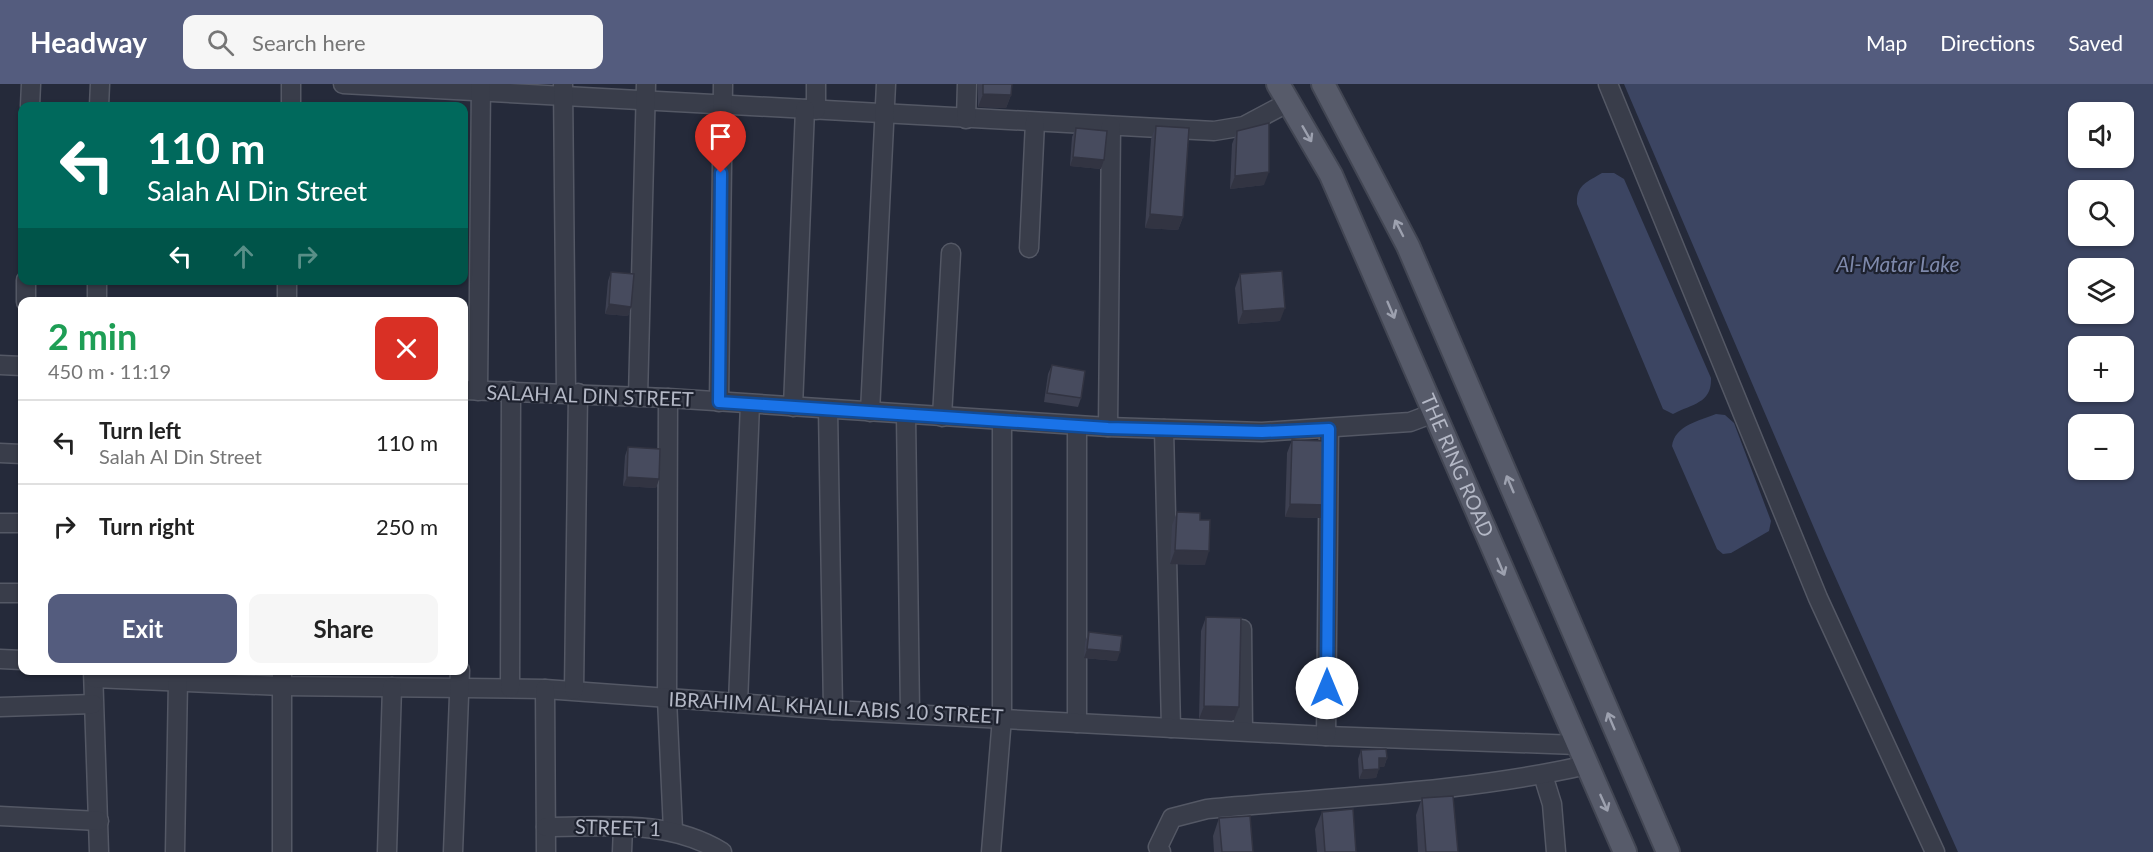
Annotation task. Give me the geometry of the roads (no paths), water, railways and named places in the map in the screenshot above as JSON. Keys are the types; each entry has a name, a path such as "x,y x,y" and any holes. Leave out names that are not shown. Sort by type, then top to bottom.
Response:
{"main road":[{"name":"THE RING ROAD","path":"1323,84 1408,246 1668,852"},
{"name":"THE RING ROAD","path":"1283,93 1331,175 1625,852"}],"street":[{"path":"30,102 31,84"},
{"path":"99,102 100,84"},
{"path":"291,84 291,102"},
{"path":"343,84 646,92 722,104 883,115 1214,131 1244,126 1283,93"},
{"path":"719,402 723,84"},
{"path":"793,407 810,110 816,84"},
{"path":"870,412 886,84"},
{"path":"966,118 967,84"},
{"path":"1608,84 1818,598 1935,852"},
{"path":"471,391 481,87"},
{"path":"562,89 572,393 574,690"},
{"path":"638,397 646,92"},
{"path":"1029,248 1035,122"},
{"path":"1108,428 1112,126"},
{"path":"942,417 951,253"},
{"path":"0,365 18,366"},
{"name":"SALAH AL DIN STREET","path":"471,391 668,398 1108,428 1262,432 1410,422 1434,413"},
{"path":"510,688 511,391"},
{"path":"668,398 668,699 673,830"},
{"path":"738,703 750,404"},
{"path":"828,409 833,710"},
{"path":"906,414 910,714"},
{"path":"992,852 1002,718 1002,421"},
{"path":"1077,426 1077,723"},
{"path":"1164,429 1172,728"},
{"path":"1326,736 1329,429"},
{"path":"0,453 18,454"},
{"path":"0,523 18,523"},
{"path":"0,593 18,593"},
{"path":"1242,628 1243,731"},
{"path":"0,659 18,660"},
{"path":"94,675 99,852"},
{"name":"IBRAHIM AL KHALIL ABIS 10 STREET","path":"106,675 178,681 282,678 392,687 460,679 510,688 574,690 668,699 1326,736 1582,755"},
{"path":"282,678 282,852"},
{"path":"453,852 460,679"},
{"path":"175,852 178,681"},
{"path":"387,852 392,687"},
{"path":"545,689 546,852"},
{"path":"0,707 93,704"},
{"path":"1161,852 1158,848 1172,818 1207,809 1543,775 1582,755"},
{"path":"1543,775 1552,804 1556,852"},
{"path":"0,816 99,821"},
{"name":"STREET 1","path":"546,827 623,827 673,830 715,850"},
{"path":"622,852 623,827"}],"water":[{"name":"Al-Matar Lake","path":"1624,84 2153,84 2153,852 1958,852 1826,556"},
{"path":"1602,173 1614,173 1624,179 1711,378 1705,398 1673,414 1663,409 1577,204 1578,192 1581,188"},
{"path":"1716,414 1725,415 1734,423 1771,521 1769,531 1731,553 1723,554 1717,549 1672,446 1674,439 1683,428"}]}
